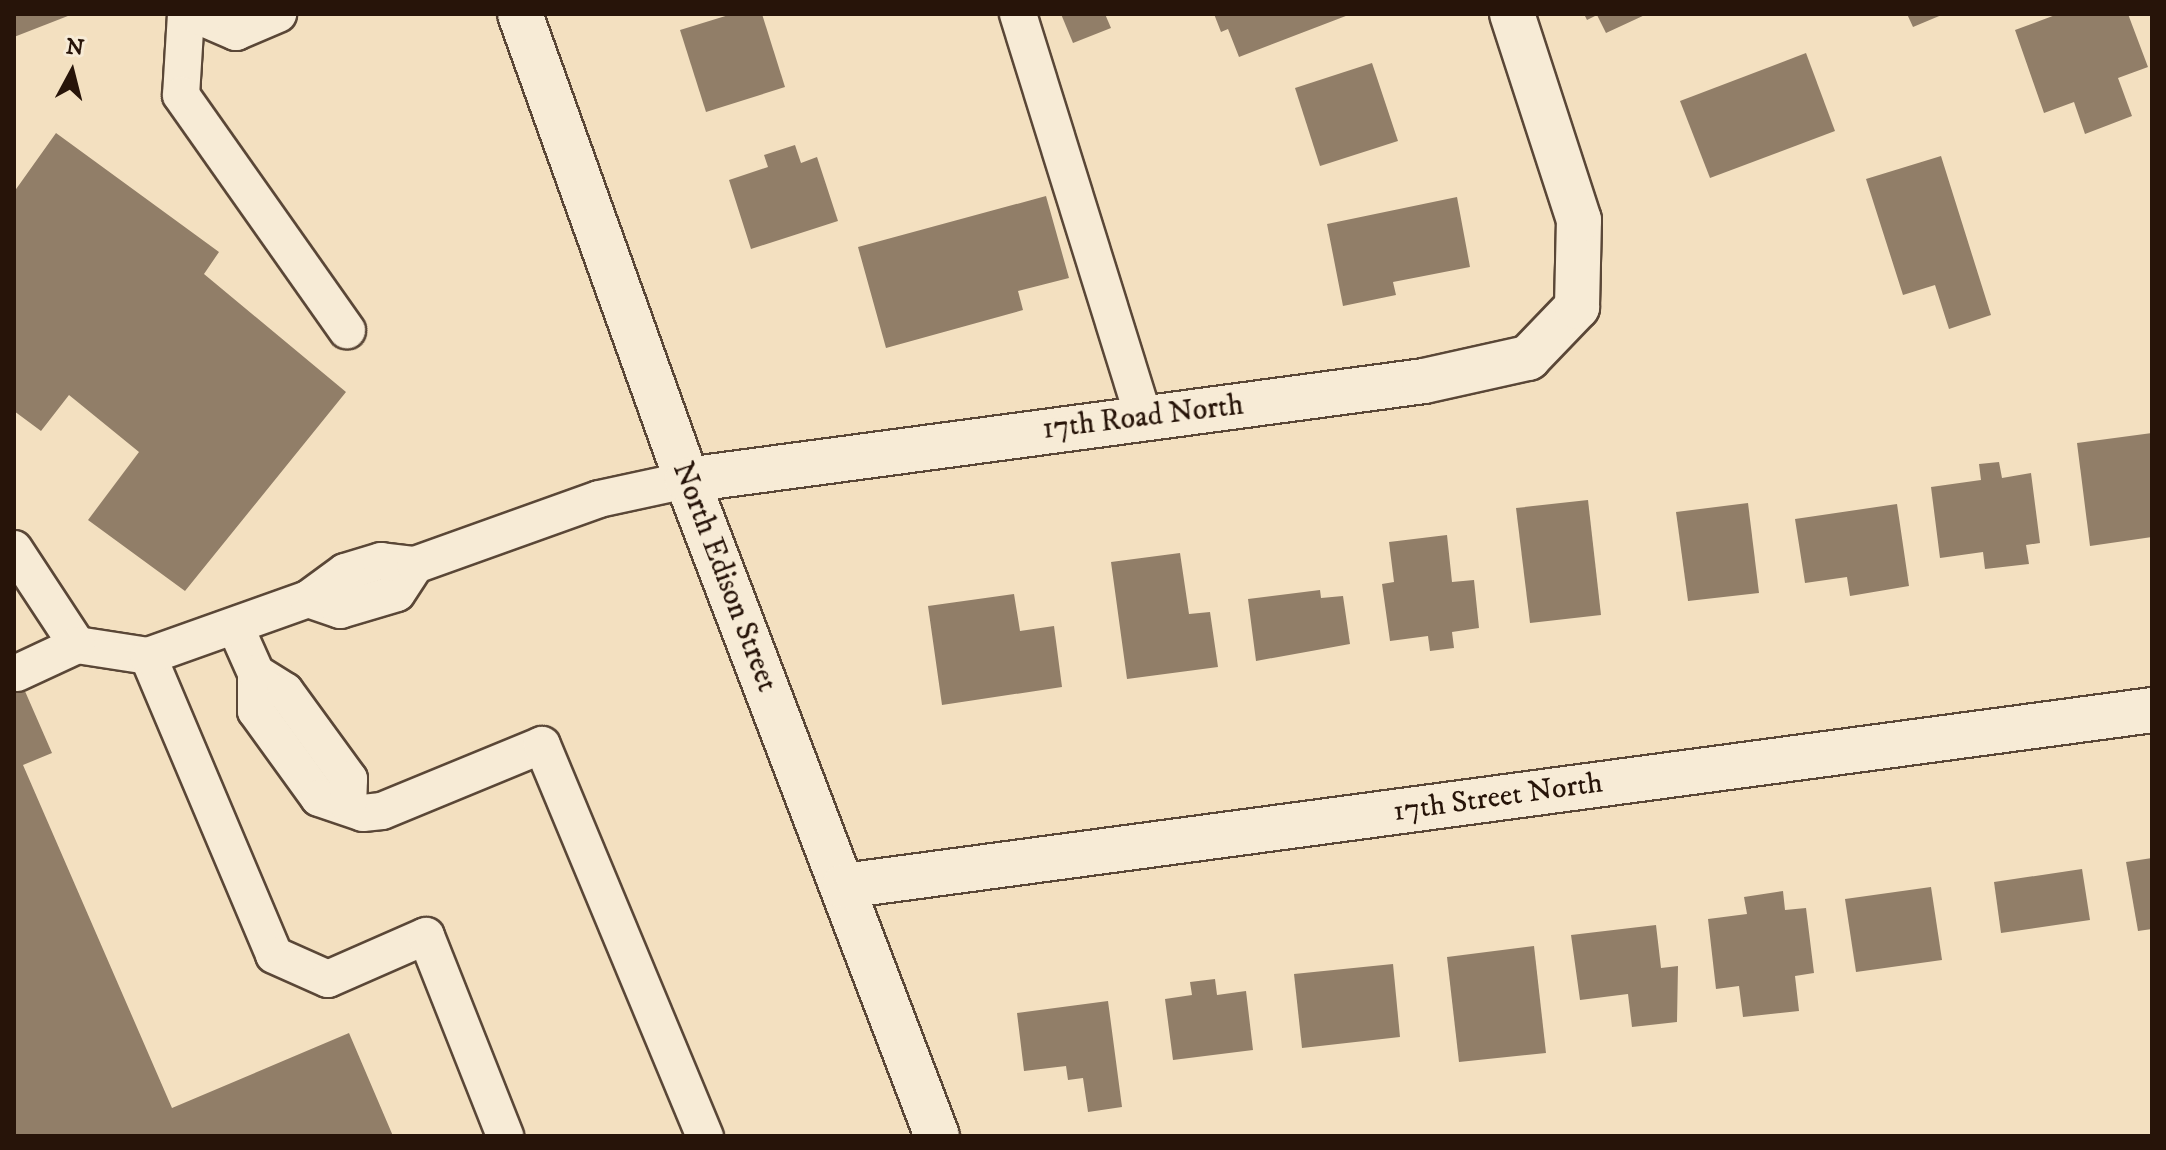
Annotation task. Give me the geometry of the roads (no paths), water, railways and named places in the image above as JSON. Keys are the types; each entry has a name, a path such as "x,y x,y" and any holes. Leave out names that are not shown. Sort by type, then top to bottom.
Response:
{"street":[{"name":"North Edison Street","path":"520,14 687,480 937,1136"},
{"name":"17th Road North","path":"687,480 1424,381 1528,358 1577,307 1579,220 1512,14"},
{"name":"17th Street North","path":"844,886 2152,710"}],"lane":[{"path":"186,14 181,95 347,330"},
{"path":"194,14 236,32 278,14"},
{"path":"1018,14 1144,418"},
{"path":"17,673 77,645 148,656 308,599 340,610 384,598 397,593 415,565 599,499 687,480"},
{"path":"14,549 77,645"},
{"path":"235,626 256,673 256,711 319,798 348,805 363,813 382,811 542,745 705,1136"},
{"path":"148,656 274,955 328,979 426,936 505,1136"}]}
